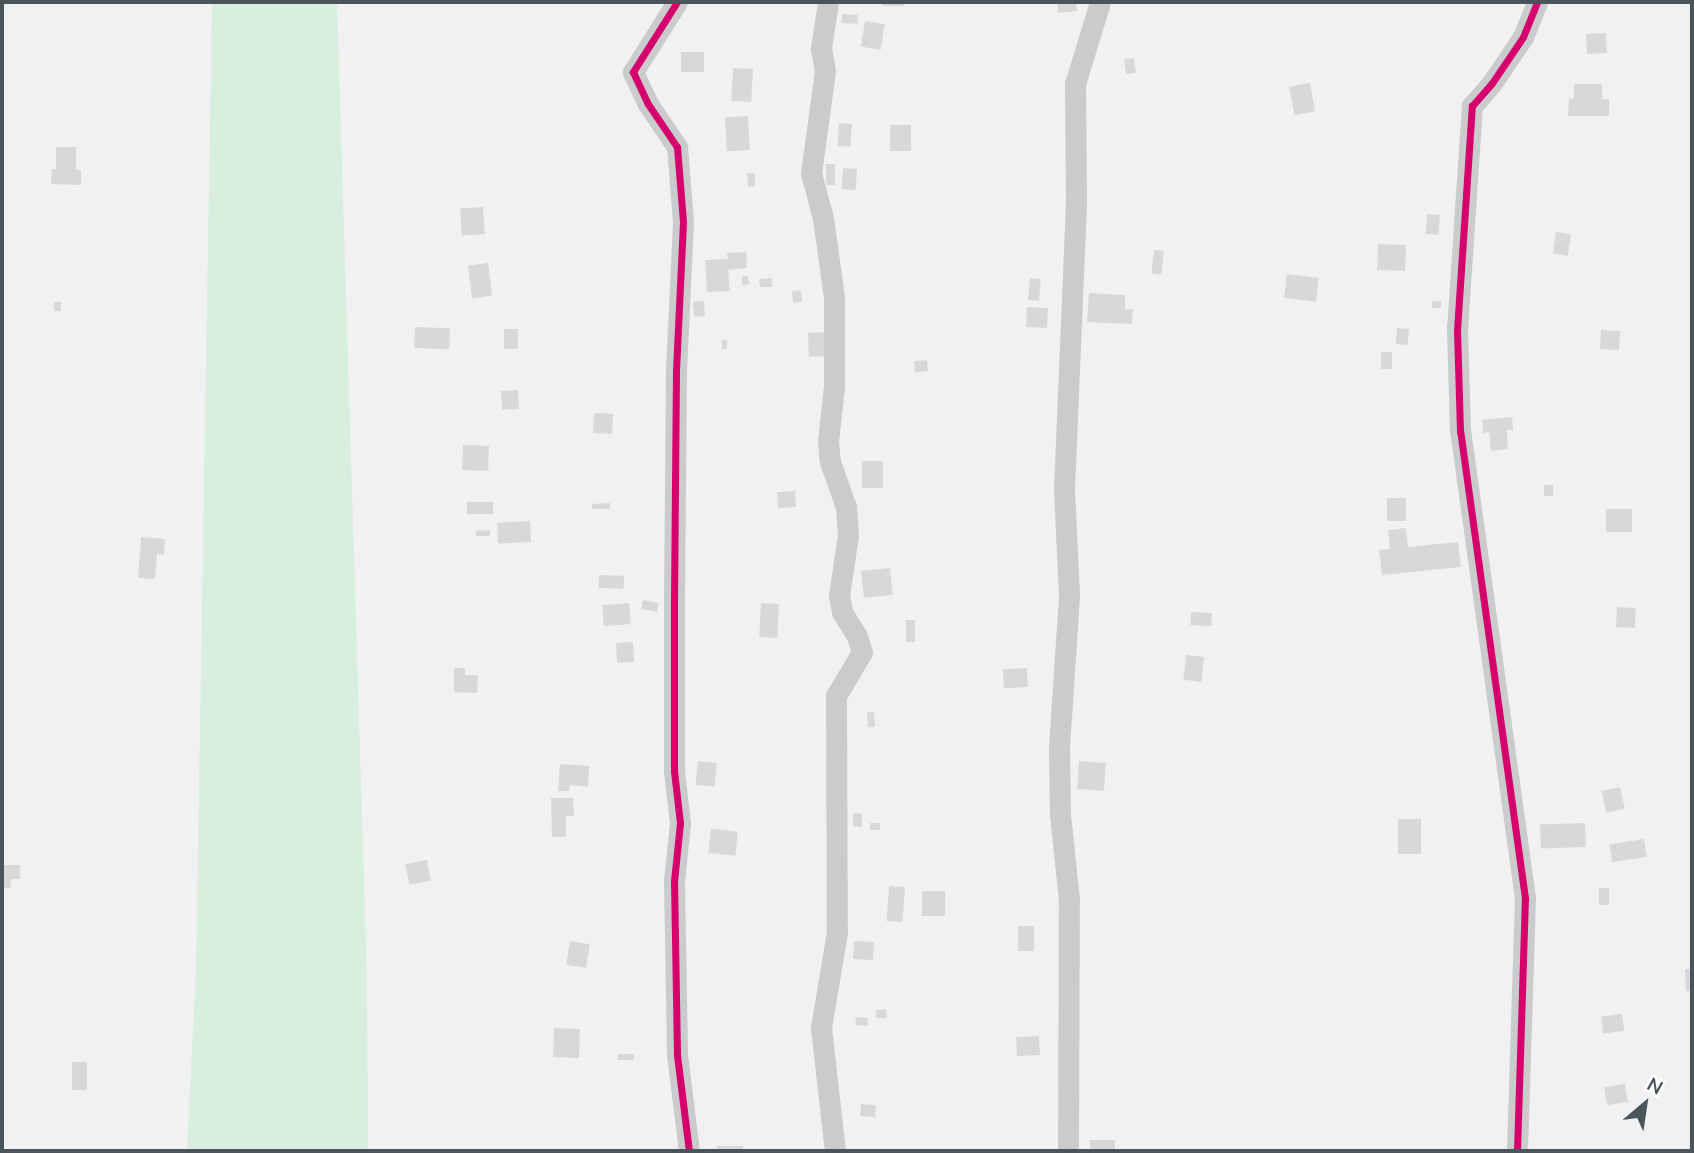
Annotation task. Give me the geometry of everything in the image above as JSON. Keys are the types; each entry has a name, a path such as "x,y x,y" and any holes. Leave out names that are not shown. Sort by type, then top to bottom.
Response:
{"street":[{"path":"677,2 633,72 648,104 677,147 683,222 676,371 674,602 674,771 680,823 674,881 677,1055 690,1151"},
{"path":"828,2 821,48 825,71 811,173 822,218 834,297 834,386 828,441 830,462 846,507 848,535 839,595 842,612 857,636 862,652 836,696 837,932 821,1028 835,1151"},
{"path":"1068,1151 1069,900 1060,814 1059,747 1069,595 1064,489 1076,199 1074,84 1085,44 1096,23 1100,2"},
{"path":"1517,1151 1525,898 1460,432 1457,330 1472,106 1492,83 1522,37 1537,2"}],"green space":[{"path":"212,2 337,2 367,979 368,1151 187,1151 196,969"}],"building":[{"path":"882,2 904,2 904,6 882,6"},
{"path":"1057,2 1076,2 1077,11 1058,13"},
{"path":"842,14 858,15 857,24 841,23"},
{"path":"865,21 885,24 881,50 861,47"},
{"path":"1606,33 1607,53 1587,54 1586,34"},
{"path":"681,52 704,52 704,72 681,72"},
{"path":"1134,58 1136,73 1126,74 1124,59"},
{"path":"733,68 753,69 751,102 731,101"},
{"path":"1310,83 1315,112 1294,115 1289,87"},
{"path":"1574,84 1602,84 1602,99 1609,99 1609,116 1568,116 1569,98 1574,99"},
{"path":"748,116 750,150 727,151 725,117"},
{"path":"839,123 852,124 850,147 837,146"},
{"path":"890,125 911,125 911,151 890,151"},
{"path":"56,147 76,147 76,170 81,170 81,185 51,184 52,169 56,169"},
{"path":"826,164 835,164 835,185 826,185"},
{"path":"843,168 857,169 856,190 842,189"},
{"path":"747,173 755,173 755,186 748,187"},
{"path":"483,207 485,234 462,236 460,209"},
{"path":"1427,214 1440,215 1439,235 1426,234"},
{"path":"1556,232 1571,234 1568,256 1553,254"},
{"path":"1378,244 1406,245 1405,271 1377,270"},
{"path":"1154,250 1164,251 1161,275 1151,274"},
{"path":"746,252 747,268 728,270 730,291 707,292 705,260 728,259 727,253"},
{"path":"488,263 492,296 472,298 468,265"},
{"path":"1287,274 1319,278 1316,302 1284,298"},
{"path":"742,276 748,276 749,284 742,285"},
{"path":"772,278 772,287 760,287 759,279"},
{"path":"1030,278 1041,279 1039,301 1028,300"},
{"path":"801,290 802,302 793,303 792,291"},
{"path":"1089,293 1125,295 1125,309 1133,309 1132,324 1087,322"},
{"path":"704,301 705,316 694,317 693,302"},
{"path":"1441,301 1441,308 1432,308 1432,302"},
{"path":"54,302 61,302 61,311 54,311"},
{"path":"1027,307 1048,308 1047,328 1026,327"},
{"path":"415,327 450,328 449,349 414,348"},
{"path":"1397,328 1409,329 1408,345 1396,344"},
{"path":"504,329 518,329 518,349 504,349"},
{"path":"1601,330 1620,331 1619,350 1600,349"},
{"path":"828,332 829,356 809,357 808,333"},
{"path":"722,340 727,340 727,349 722,349"},
{"path":"1381,352 1392,352 1392,369 1381,369"},
{"path":"927,360 928,371 915,372 914,361"},
{"path":"518,390 519,409 502,410 501,391"},
{"path":"594,413 613,414 612,434 593,433"},
{"path":"1512,417 1513,430 1507,430 1508,449 1491,451 1489,432 1483,433 1482,420"},
{"path":"463,445 489,446 488,471 462,470"},
{"path":"862,461 883,461 883,488 862,488"},
{"path":"1544,485 1553,485 1553,496 1544,496"},
{"path":"795,491 796,507 778,508 777,492"},
{"path":"1387,498 1406,498 1406,521 1387,521"},
{"path":"467,502 493,502 493,514 467,514"},
{"path":"610,503 610,509 592,509 592,504"},
{"path":"1606,509 1632,509 1632,532 1606,532"},
{"path":"530,521 531,542 498,544 497,523"},
{"path":"1406,528 1408,547 1458,542 1461,567 1382,575 1379,550 1390,549 1388,530"},
{"path":"490,530 490,536 476,536 476,531"},
{"path":"141,537 165,539 164,555 157,554 155,579 138,578"},
{"path":"890,568 893,595 864,598 861,571"},
{"path":"599,575 624,576 624,589 599,588"},
{"path":"643,600 659,603 657,612 641,609"},
{"path":"629,603 631,624 604,626 602,605"},
{"path":"761,603 779,604 777,638 759,637"},
{"path":"1617,607 1636,608 1635,628 1616,627"},
{"path":"1191,612 1212,613 1211,626 1190,625"},
{"path":"906,620 915,620 915,642 906,642"},
{"path":"633,642 634,662 617,663 616,643"},
{"path":"1186,655 1204,657 1201,682 1183,680"},
{"path":"454,668 465,668 465,675 478,675 477,693 454,692"},
{"path":"1027,668 1028,687 1004,688 1003,669"},
{"path":"867,712 874,712 875,727 868,727"},
{"path":"698,761 717,763 714,787 695,785"},
{"path":"1079,761 1106,763 1104,791 1077,789"},
{"path":"560,764 589,766 588,787 570,785 569,791 558,791"},
{"path":"1620,787 1625,808 1606,813 1601,791"},
{"path":"551,798 573,798 574,816 566,816 566,837 552,837"},
{"path":"853,813 862,814 862,827 853,826"},
{"path":"1398,819 1421,819 1421,854 1398,854"},
{"path":"870,823 880,823 880,830 870,830"},
{"path":"1585,823 1586,847 1541,849 1540,825"},
{"path":"711,829 738,832 735,856 708,853"},
{"path":"1644,839 1647,857 1612,862 1609,844"},
{"path":"427,860 431,881 409,885 405,864"},
{"path":"2,865 20,865 20,879 11,879 10,888 2,888"},
{"path":"889,886 905,887 903,922 887,921"},
{"path":"1599,888 1609,888 1609,905 1599,905"},
{"path":"922,891 945,891 945,916 922,916"},
{"path":"1018,926 1034,926 1034,951 1018,951"},
{"path":"570,941 590,944 586,968 566,965"},
{"path":"854,941 874,942 873,960 853,959"},
{"path":"1685,969 1692,969 1692,991 1686,991"},
{"path":"886,1009 887,1018 876,1018 876,1010"},
{"path":"1622,1014 1624,1031 1603,1033 1601,1017"},
{"path":"856,1017 868,1018 867,1026 855,1025"},
{"path":"554,1028 580,1029 579,1058 553,1057"},
{"path":"1039,1036 1040,1055 1017,1056 1016,1037"},
{"path":"618,1054 634,1054 634,1060 618,1060"},
{"path":"72,1062 87,1062 87,1090 72,1090"},
{"path":"1625,1084 1628,1102 1607,1105 1604,1087"},
{"path":"861,1104 876,1105 875,1117 860,1116"},
{"path":"1090,1140 1115,1140 1115,1151 1090,1151"},
{"path":"717,1146 743,1146 743,1151 717,1151"}],"cycle path":[{"path":"677,2 633,72 648,104 677,147 683,222 676,371 674,602 674,771 680,823 674,881 677,1055 689,1151"},
{"path":"1517,1151 1525,898 1460,431 1457,330 1472,106 1492,83 1523,37 1537,2"}]}
